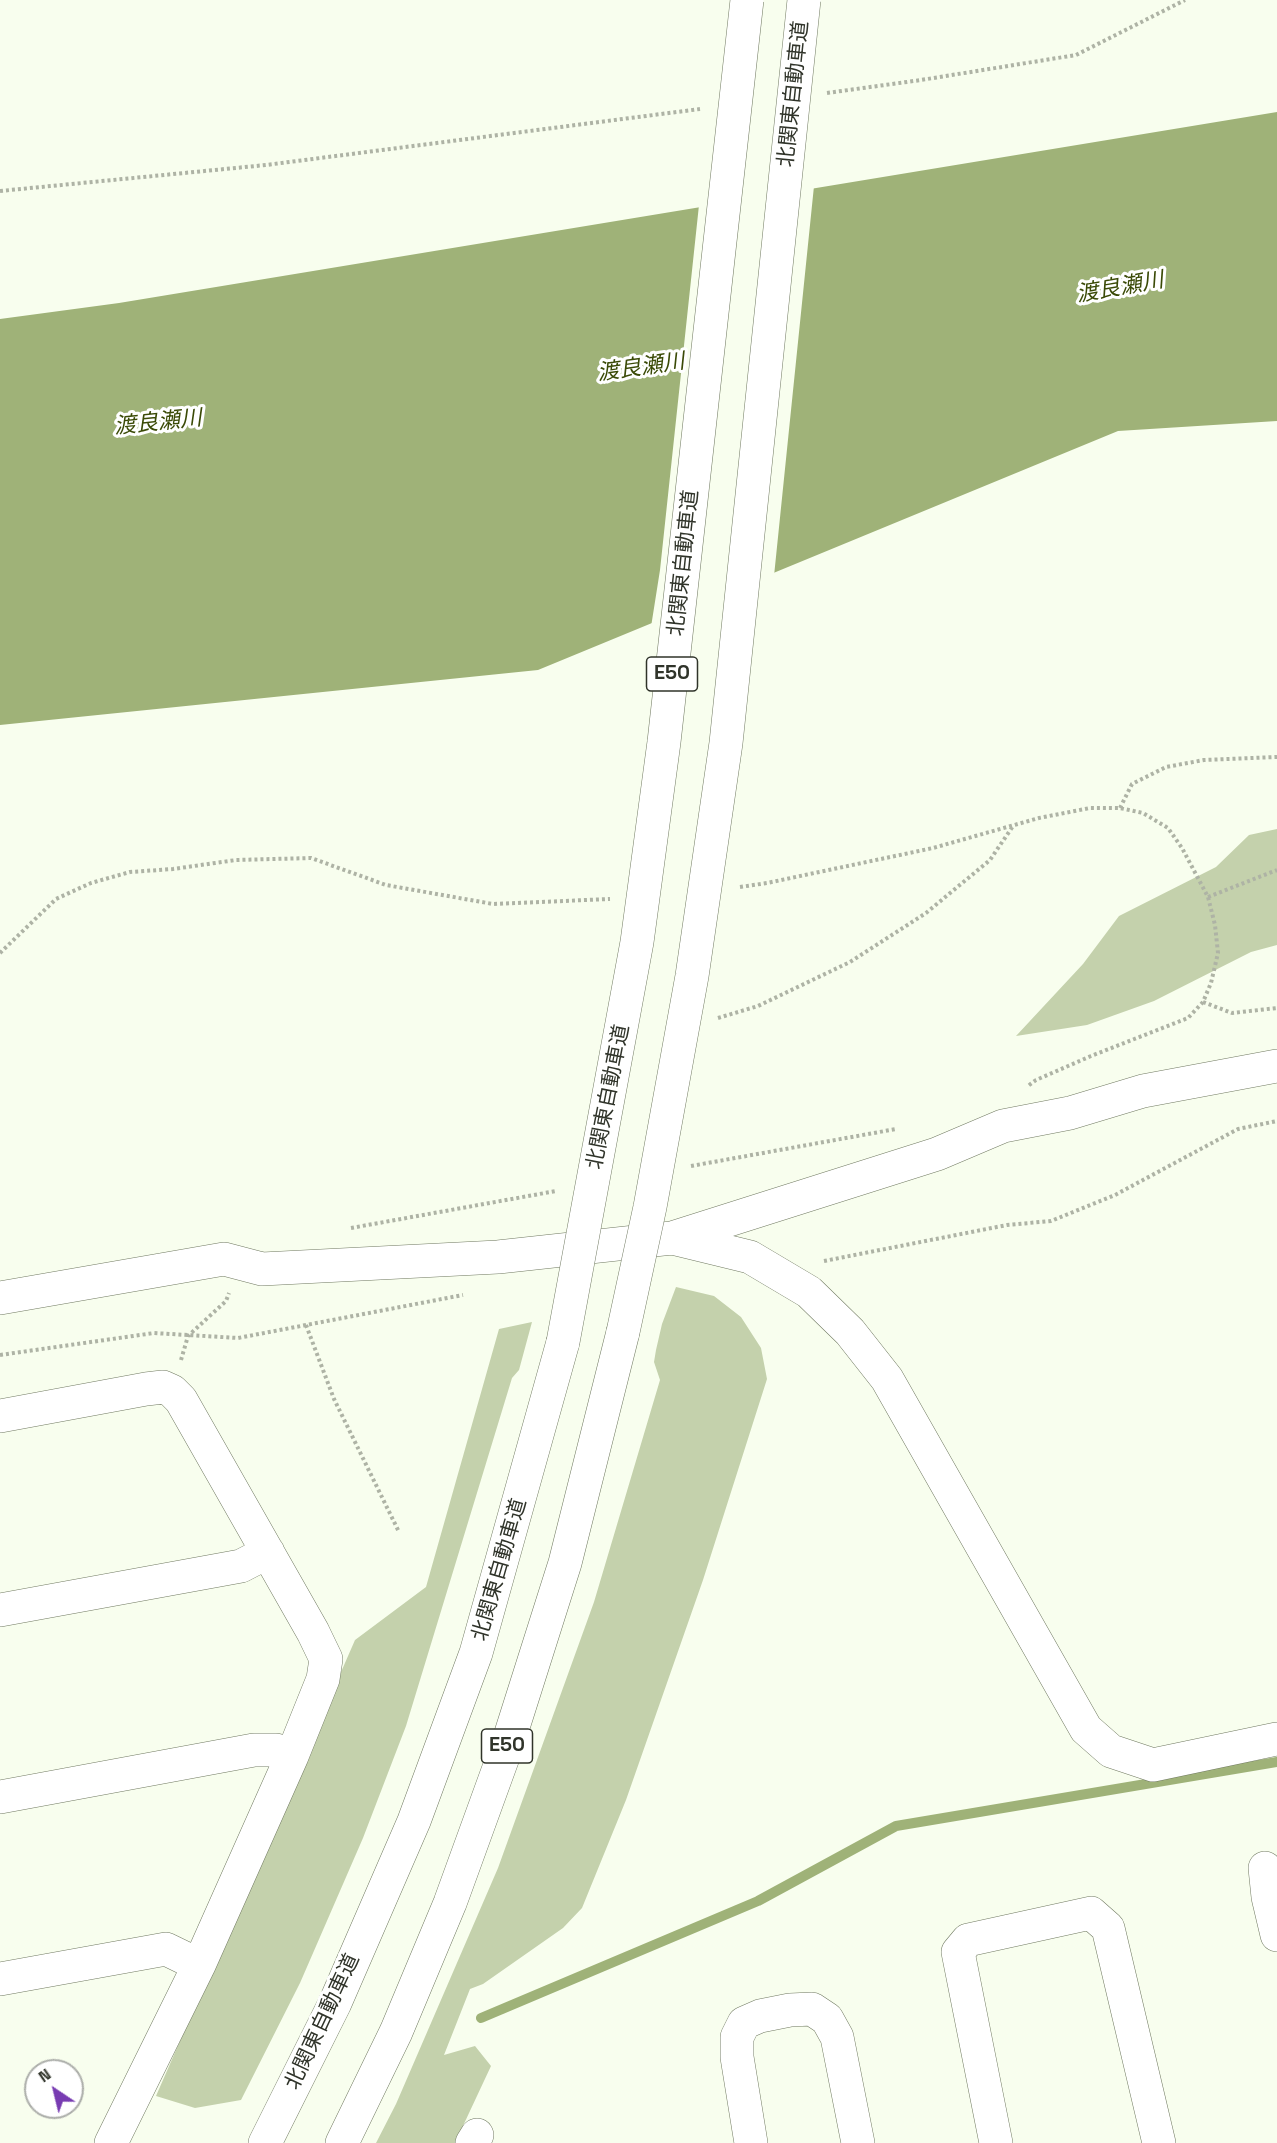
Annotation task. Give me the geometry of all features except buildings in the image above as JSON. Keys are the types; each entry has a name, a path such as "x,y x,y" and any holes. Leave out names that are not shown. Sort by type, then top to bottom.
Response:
{"main road":[{"name":"北関東自動車道","path":"265,2143 335,2003 414,1821 472,1664 563,1342 638,942 664,742 747,0"},
{"name":"北関東自動車道","path":"342,2143 396,2032 450,1903 507,1746 565,1563 623,1332 650,1207 692,976 726,743 804,0"},
{"path":"0,1298 224,1259 262,1269 498,1257 672,1238 936,1154 1003,1126 1070,1113 1143,1091 1277,1066"},
{"path":"672,1238 750,1257 809,1292 850,1332 887,1379 1086,1729 1111,1751 1153,1765 1277,1739"},
{"path":"0,1416 146,1389 163,1387 172,1391 181,1400 326,1659 323,1679 292,1756 199,1965 111,2143"},
{"path":"0,1610 241,1566 268,1552"},
{"path":"0,1797 254,1750 276,1750 292,1756"},
{"path":"1265,1868 1268,1897 1277,1935"},
{"path":"996,2143 958,1952 968,1940 1091,1913 1108,1928 1159,2143"},
{"path":"0,1979 166,1949 199,1965"},
{"path":"752,2143 737,2057 737,2037 744,2024 760,2016 790,2010 812,2009 827,2019 837,2037 858,2143"}],"path":[{"path":"816,94 1076,55 1185,0"},
{"path":"0,191 266,165 710,108"},
{"path":"1120,808 1132,784 1166,766 1204,760 1277,757"},
{"path":"731,888 766,883 933,848 1039,818 1090,808 1120,808 1143,813 1168,828 1182,848 1208,897 1215,925 1218,954 1211,983 1203,1002 1188,1018 1036,1080 1011,1100 1003,1126"},
{"path":"714,1019 758,1006 850,962 926,913 990,860 1014,825"},
{"path":"0,953 56,899 91,883 130,872 173,869 236,860 311,858 386,885 493,904 612,899"},
{"path":"1208,897 1277,870"},
{"path":"1203,1002 1232,1013 1277,1008"},
{"path":"787,1279 798,1268 810,1264 1007,1225 1051,1221 1115,1195 1238,1130 1277,1121"},
{"path":"172,1391 188,1336 226,1301 231,1285 224,1259"},
{"path":"0,1355 154,1333 238,1338 470,1294"},
{"path":"306,1325 334,1399 399,1532"}],"shaded area":[{"path":"1277,829 1277,945 1251,952 1154,1001 1087,1025 1016,1036 1083,964 1119,916 1216,867 1249,835"},
{"path":"676,1287 714,1296 741,1317 761,1348 767,1379 703,1580 626,1800 582,1908 563,1928 483,1984 470,1989 444,2055 475,2046 491,2066 455,2143 376,2143 396,2104 498,1868 594,1602 660,1380 654,1362 656,1350 662,1324"},
{"path":"532,1322 519,1370 512,1378 406,1726 363,1838 300,1983 241,2100 195,2108 156,2096 355,1640 426,1587 499,1329"}],"water":[{"name":"渡良瀬川","path":"1277,112 1277,421 1118,431 538,670 0,725 0,319 119,303"}],"pier":[{"path":"814,186 774,576 651,627 660,570 699,205"}],"waterway":[{"path":"481,2018 758,1901 896,1826 1277,1762"}]}
